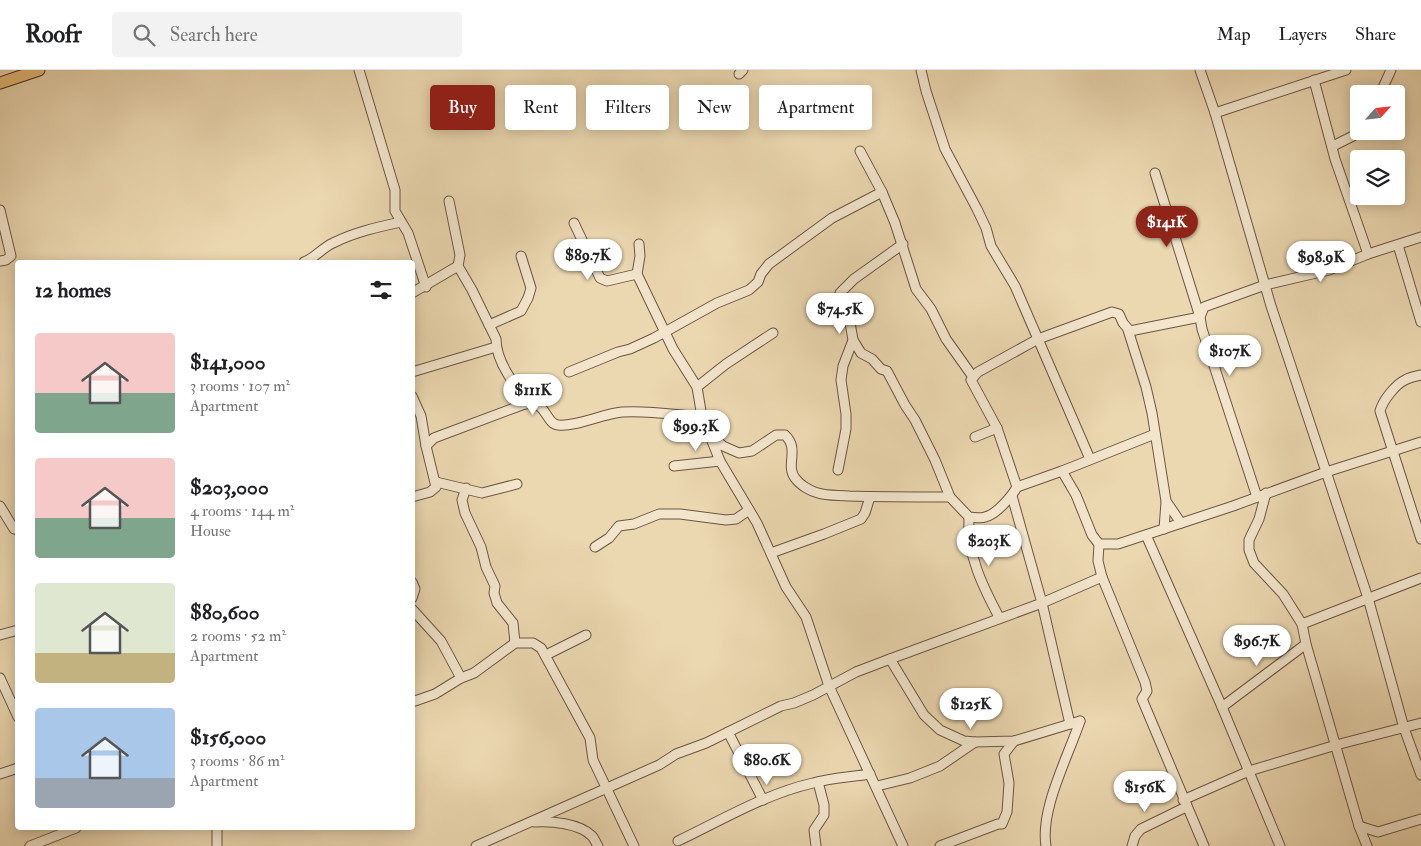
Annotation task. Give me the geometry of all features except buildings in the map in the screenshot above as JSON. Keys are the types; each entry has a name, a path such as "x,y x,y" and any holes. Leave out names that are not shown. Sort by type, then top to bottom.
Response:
{"main road":[{"path":"0,83 19,73 39,70"}],"street":[{"path":"359,70 395,190 395,211 408,233 426,286"},
{"path":"922,70 926,92 945,149 977,209 986,228 991,246 1015,286 1090,459"},
{"path":"1200,70 1215,113 1265,285 1368,598 1404,728 1421,775"},
{"path":"1215,113 1346,70"},
{"path":"1384,85 1391,70"},
{"path":"1314,80 1335,159 1368,254"},
{"path":"1332,146 1350,137"},
{"path":"860,151 882,192 902,244 916,289 973,377"},
{"path":"1155,173 1200,317 1202,329 1257,497"},
{"path":"569,372 630,349 717,303 750,290 758,282 761,274 769,264 832,218 882,192"},
{"path":"449,201 460,255 458,266 496,340 496,347 503,364 530,404"},
{"path":"0,210 11,256 6,260 0,261"},
{"path":"309,260 334,242 357,233 401,222"},
{"path":"574,223 600,278 606,282 637,274"},
{"path":"1200,317 1204,308 1265,285 1329,270 1368,254 1421,237"},
{"path":"639,244 640,256 637,274 664,332 697,387 702,418 720,461 749,510 786,587 806,618 829,686 877,786 903,846"},
{"path":"902,244 854,279 840,293 841,302 848,311 853,340 861,353 872,359 881,369 887,371 936,460 950,497 969,517 970,540 979,577 999,617"},
{"path":"1398,245 1421,322"},
{"path":"489,325 521,311 528,298 531,288 521,256"},
{"path":"415,292 458,266"},
{"path":"1017,487 997,428 971,380 982,369 1038,339 1112,312 1119,314 1128,330 1146,387 1166,501 1164,529"},
{"path":"1128,330 1133,332 1200,317"},
{"path":"697,387 726,364 773,334"},
{"path":"838,470 846,429 846,414 841,380 842,366 853,340"},
{"path":"415,371 496,347"},
{"path":"1421,375 1402,381 1381,407 1380,412 1421,539"},
{"path":"426,446 434,438 522,405 534,403 556,425 572,424 620,412 702,418"},
{"path":"415,404 420,416 436,482 436,487 430,492 415,497"},
{"path":"975,437 997,428"},
{"path":"969,517 985,518 989,516 1012,496 1017,487 1155,434"},
{"path":"710,435 723,446 739,453 752,451 776,436 785,435 790,440 793,452 792,472 796,480 808,489 819,493 870,497 950,497"},
{"path":"1099,544 1118,544 1181,524 1326,472 1421,442"},
{"path":"674,466 720,461"},
{"path":"1062,470 1076,495 1092,535 1099,544 1098,561 1102,578 1145,682 1147,691 1142,699 1204,846"},
{"path":"436,482 482,493 517,484"},
{"path":"466,488 462,500 465,513 481,547 486,566 495,586 494,593 497,603 514,623 515,643"},
{"path":"1266,493 1259,519 1250,540 1249,550 1254,563 1283,594 1302,624 1306,644 1366,846"},
{"path":"1012,496 1042,603 1070,724"},
{"path":"771,553 861,519 866,513 870,497"},
{"path":"1166,501 1181,524"},
{"path":"0,506 15,529"},
{"path":"595,547 609,538 619,526 634,524 660,514 680,514 736,520 749,510"},
{"path":"1146,535 1222,706 1280,846"},
{"path":"476,846 890,658 1042,603 1102,578"},
{"path":"1302,624 1421,578"},
{"path":"415,612 441,641 461,678"},
{"path":"0,636 15,631"},
{"path":"546,655 586,635"},
{"path":"415,701 434,694 461,678 474,673 515,643 533,642 546,655 590,738 592,760 634,846"},
{"path":"1222,706 1306,644"},
{"path":"890,658 924,715 940,730 964,741 1014,742 1080,721 1050,804 1046,821 1046,846"},
{"path":"0,678 15,710"},
{"path":"1132,846 1135,836 1141,829 1185,803 1250,771 1336,745 1421,723"},
{"path":"728,732 763,800"},
{"path":"877,786 910,778 940,766 975,742"},
{"path":"940,846 1002,824 1007,812 1009,783 1004,754 1014,742"},
{"path":"0,774 15,769"},
{"path":"678,841 763,800 818,782 870,774"},
{"path":"816,846 814,830 824,815 824,805 818,782"},
{"path":"1359,826 1378,832 1421,819"},
{"path":"531,822 561,822 576,827 592,835 598,846"},
{"path":"30,846 71,830"},
{"path":"217,830 217,846"}]}
